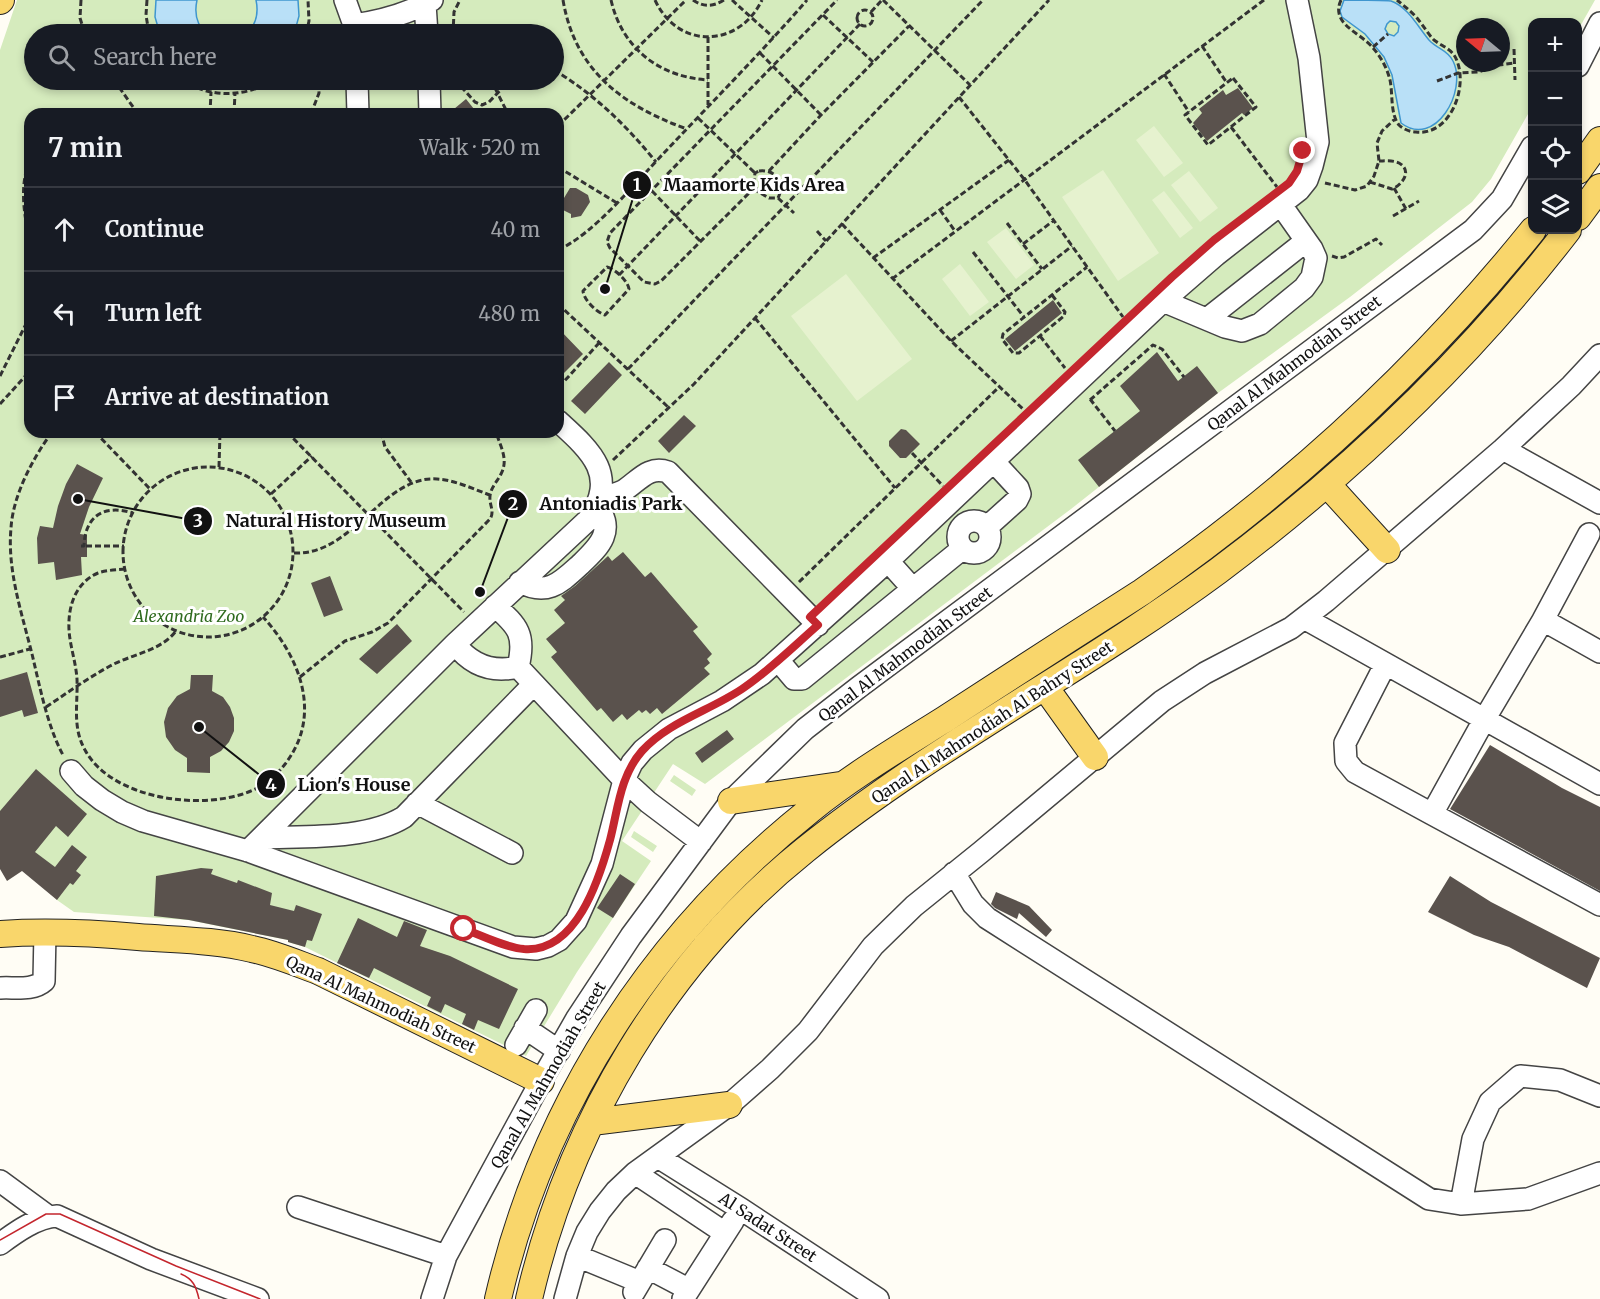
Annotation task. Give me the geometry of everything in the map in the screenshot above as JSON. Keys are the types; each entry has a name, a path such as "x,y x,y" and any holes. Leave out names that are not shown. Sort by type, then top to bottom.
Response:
{"main road":[{"path":"1582,165 1600,140"},
{"path":"1582,212 1600,187"},
{"name":"Qanal Al Mahmodiah Al Bahry Street","path":"498,1299 517,1230 545,1154 575,1090 616,1020 664,954 717,894 778,837 844,785 1142,592 1184,563 1257,506 1343,432 1417,361 1484,290 1530,234"},
{"name":"Qanal Al Mahmodiah Al Bahry Street","path":"529,1299 543,1244 570,1171 621,1065 663,1001 713,938 771,879 802,852 881,794 1216,572 1327,484 1384,433 1469,347 1565,234"},
{"path":"1327,484 1387,550"},
{"path":"1045,687 1095,757"},
{"path":"731,801 844,785"},
{"name":"Qana Al Mahmodiah Street","path":"0,934 45,932 217,943 282,957 318,971 541,1081"},
{"path":"592,1122 729,1105"}],"street":[{"path":"71,771 84,786 102,800 143,821 254,844 513,947 536,949 560,940 576,921 585,905 609,843 624,780 632,763 656,738 743,688 778,660 888,561 947,498 994,462 1163,301 1281,198 1299,190 1308,177 1316,153 1317,129 1309,58 1298,0"},
{"path":"350,13 390,18 428,2 427,24"},
{"path":"1582,58 1600,23"},
{"path":"357,90 358,108"},
{"path":"429,90 430,108"},
{"name":"Qanal Al Mahmodiah Street","path":"432,1299 446,1256 559,1051 631,936 731,801 779,752 831,708 1473,230 1502,199 1528,155"},
{"path":"1163,301 1233,330 1242,331 1260,324 1304,288 1312,278 1316,258 1281,198"},
{"path":"1207,319 1306,241"},
{"path":"565,1299 577,1256 587,1232 616,1191 635,1173 729,1105 770,1069 808,1031 856,968 886,933 914,906 1183,686 1291,628 1304,618 1387,550 1503,449 1571,386 1600,355"},
{"path":"254,844 455,644 588,520 598,501 601,488 600,471 586,446 564,426"},
{"path":"1503,449 1600,503"},
{"path":"987,527 1017,500 1020,494 1018,488 994,462"},
{"path":"598,501 623,491 651,471 668,472 788,594 814,628 831,656"},
{"path":"947,498 964,524"},
{"path":"976,521 987,527 991,537 987,548 978,554 962,549 958,534 964,524 976,521"},
{"path":"1432,814 1543,620 1588,534"},
{"path":"778,660 794,679 800,680 962,549"},
{"path":"888,561 913,589"},
{"path":"495,606 513,622 520,634 521,648 518,667"},
{"path":"1304,618 1600,784"},
{"path":"1543,620 1600,652"},
{"path":"455,644 467,657 482,666 500,670 518,667"},
{"path":"1385,664 1345,743 1346,761 1355,772 1600,905"},
{"path":"518,667 624,780 648,802 701,842"},
{"path":"254,844 374,830 394,823 404,817 534,684"},
{"path":"417,803 512,854"},
{"path":"954,873 973,904 987,918 1429,1199 1461,1204 1528,1199 1600,1173"},
{"path":"0,988 39,986 44,981 45,932"},
{"path":"536,1010 521,1037 559,1051"},
{"path":"1461,1204 1473,1139 1490,1102 1520,1077 1560,1080 1600,1096"},
{"name":"Al Sadat Street","path":"658,1157 878,1299"},
{"path":"635,1173 725,1233"},
{"path":"0,1181 49,1216"},
{"path":"298,1207 446,1256"},
{"path":"577,1256 641,1281 686,1294 741,1209"},
{"path":"0,1244 26,1227 49,1216 57,1216 159,1262 258,1299"},
{"path":"641,1281 665,1240"}],"path":[{"path":"81,0 82,24"},
{"path":"147,0 147,24"},
{"path":"308,0 308,24"},
{"path":"453,24 454,12 460,0"},
{"path":"563,0 573,38 603,82 643,109 687,129"},
{"path":"611,0 618,22 636,50 652,63 669,72 688,78 708,80"},
{"path":"655,0 667,19 690,34 708,37 732,32 752,17 762,0"},
{"path":"564,120 686,0"},
{"path":"693,0 701,5 709,6 724,0"},
{"path":"732,0 774,38"},
{"path":"564,246 580,236 617,203 760,53 807,0"},
{"path":"755,187 655,284 644,282 610,248 607,239 610,234 837,0"},
{"path":"871,12 883,0 970,85"},
{"path":"628,369 983,0"},
{"path":"600,471 694,384 1049,0"},
{"path":"892,279 1264,0"},
{"path":"1341,0 1338,12 1342,22 1373,47 1388,75 1396,118 1400,126 1411,132 1426,132 1448,116 1457,100 1461,84 1459,73 1454,54 1434,40 1416,17 1397,0"},
{"path":"860,24 857,17 861,11 871,12"},
{"path":"860,24 871,23 873,16 871,12"},
{"path":"823,15 873,62"},
{"path":"619,275 860,24"},
{"path":"755,173 769,171 909,26"},
{"path":"1373,47 1388,34"},
{"path":"708,37 708,107"},
{"path":"1202,46 1227,83"},
{"path":"1514,49 1515,80"},
{"path":"760,53 821,115"},
{"path":"1437,81 1459,73 1478,72 1499,65 1515,63"},
{"path":"1164,74 1189,112"},
{"path":"564,76 591,94 627,128 656,162"},
{"path":"1233,78 1256,107 1208,145 1185,115 1189,112 1233,78"},
{"path":"122,90 134,108"},
{"path":"206,90 235,93 247,90"},
{"path":"314,108 320,90"},
{"path":"464,90 480,105 487,104 501,90"},
{"path":"496,90 505,108"},
{"path":"210,108 211,92"},
{"path":"234,108 235,93"},
{"path":"959,97 1024,180 1125,321"},
{"path":"698,118 755,173"},
{"path":"1308,177 1337,187 1355,190 1370,182 1379,161 1378,138 1396,118"},
{"path":"1231,127 1281,198"},
{"path":"873,258 1008,160"},
{"path":"1370,182 1394,188 1403,181 1405,170 1396,162 1379,161"},
{"path":"564,171 617,203"},
{"path":"769,171 781,182 781,193 778,198"},
{"path":"755,173 753,182 755,187 765,196 778,198 794,213"},
{"path":"1394,188 1406,209"},
{"path":"652,191 700,241"},
{"path":"1393,216 1419,201"},
{"path":"940,210 955,231"},
{"path":"1023,244 1053,221"},
{"path":"1007,223 1042,268"},
{"path":"842,224 951,341 1028,413"},
{"path":"817,231 826,241"},
{"path":"951,341 1072,246"},
{"path":"973,252 1024,318"},
{"path":"610,267 619,275 629,289 608,314 602,315 584,297 583,291 604,268 610,267"},
{"path":"1052,295 1065,312 1064,316 1015,354 1003,340 1002,335 1024,318 1052,295 1087,267"},
{"path":"564,310 668,408"},
{"path":"755,318 895,488"},
{"path":"0,376 24,328"},
{"path":"564,382 599,343"},
{"path":"1090,400 1153,345 1162,349 1184,377"},
{"path":"0,404 24,378"},
{"path":"788,594 999,387"},
{"path":"49,438 15,503 10,552 22,614 46,707 60,750 71,771"},
{"path":"101,438 151,489"},
{"path":"219,467 220,438"},
{"path":"293,438 476,624"},
{"path":"383,438 385,447 411,482"},
{"path":"300,677 345,640 380,628 433,579 490,519 493,511 490,495 494,483 502,473 505,459 498,438"},
{"path":"912,453 947,498"},
{"path":"271,494 312,456"},
{"path":"219,467 253,478 271,494 290,528 294,553 285,588 279,599 263,617 241,631 215,637 201,637 176,631 158,620 142,606 129,582 125,568 124,546 132,513 151,489 182,470 219,467"},
{"path":"294,553 313,552 330,545 411,482 430,479 448,480 490,495"},
{"path":"81,546 84,546 86,529 99,514 118,510 132,513"},
{"path":"87,546 124,546"},
{"path":"125,568 99,573 81,586 71,605 68,625 77,686 75,713 80,738 85,750 101,770 124,786 162,797 202,800 232,797 255,789 272,778 286,763 297,744 303,725 305,698 300,677 285,645 263,617"},
{"path":"46,707 112,665 135,654 158,647 170,639 176,631"},
{"path":"0,657 31,649"}],"green space":[{"name":"Alexandria Zoo","path":"17,0 1595,0 1582,23 1582,18 1528,18 1528,114 1491,179 1472,202 1350,297 1218,393 1071,509 705,784 673,764 622,841 651,861 577,972 526,1056 288,940 188,920 74,912 57,900 0,836 0,50"},
{"path":"1154,126 1183,163 1164,177 1136,140"},
{"path":"1103,170 1159,253 1118,281 1062,197"},
{"path":"1189,171 1218,208 1200,222 1171,185"},
{"path":"1164,191 1193,228 1180,238 1152,200"},
{"path":"1006,228 1034,265 1016,279 987,242"},
{"path":"960,264 989,302 970,316 942,279"},
{"path":"846,274 912,359 857,401 791,316"},
{"path":"674,775 696,790 692,796 670,781"},
{"path":"634,831 657,846 653,852 631,837"}],"water":[{"path":"156,0 197,0 199,24 157,24"},
{"path":"256,0 298,0 299,16 297,24 254,24 257,10"},
{"path":"1344,0 1391,1 1403,8 1429,40 1451,57 1456,73 1456,87 1452,101 1436,123 1426,128 1414,129 1401,123 1392,75 1384,57 1365,34 1342,17 1340,11","holes":["1390,21 1396,22 1399,26 1398,32 1394,36 1388,34 1385,29 1387,24"]}],"building":[{"path":"1238,88 1253,108 1244,115 1242,113 1207,141 1193,123 1202,113 1199,109 1223,90 1226,95"},
{"path":"466,99 473,108 455,108"},
{"path":"570,188 576,188 588,195 590,202 581,216 571,218 571,214 564,210 564,198"},
{"path":"1053,300 1062,313 1015,351 1005,339"},
{"path":"564,334 583,354 564,373"},
{"path":"1157,352 1178,381 1197,366 1218,393 1099,487 1078,460 1140,411 1120,386"},
{"path":"609,362 622,375 585,414 571,401"},
{"path":"684,415 696,426 669,453 658,441"},
{"path":"901,429 906,430 920,444 906,458 900,458 889,446 889,441"},
{"path":"77,464 103,478 89,507 80,534 87,535 87,557 81,557 82,575 56,580 54,562 38,564 37,538 40,526 53,528 66,484"},
{"path":"623,552 645,577 651,572 698,627 693,631 712,654 707,659 710,663 704,668 710,674 662,714 657,708 650,714 646,710 642,713 639,710 627,720 622,714 613,722 601,708 597,711 551,657 557,652 546,639 565,623 554,610 565,600 561,596 608,556 612,561"},
{"path":"330,576 343,610 324,617 311,583"},
{"path":"397,624 412,641 377,674 359,659"},
{"path":"27,672 38,713 24,717 22,710 0,717 0,680"},
{"path":"191,675 213,675 212,691 223,697 234,718 234,731 229,742 221,751 210,757 210,773 187,772 187,758 175,750 166,737 164,722 168,708 177,696 190,689"},
{"path":"727,730 734,739 702,763 695,753"},
{"path":"1490,745 1562,788 1600,807 1600,891 1450,809"},
{"path":"36,769 87,814 68,837 56,826 35,852 55,867 72,845 87,857 76,871 81,875 73,885 70,883 57,900 22,871 7,881 0,869 0,811"},
{"path":"201,868 213,869 211,874 237,883 238,880 272,893 270,905 294,911 296,905 322,914 312,941 307,940 305,947 288,942 288,940 189,920 154,916 156,876"},
{"path":"620,874 635,884 613,918 597,908"},
{"path":"1450,876 1491,902 1600,958 1587,988 1509,947 1474,935 1428,912"},
{"path":"996,892 1029,906 1052,930 1046,937 1019,913 1017,919 995,908 991,904"},
{"path":"358,918 397,937 404,921 427,930 420,946 450,956 518,989 499,1029 478,1020 474,1030 462,1024 466,1014 445,1004 441,1013 427,1006 431,997 374,968 369,978 337,963"}],"tram line":[{"path":"0,1240 46,1214 60,1214 176,1266 260,1299"},
{"path":"181,1274 193,1284 199,1299"}],"place":[{"name":"Maamorte Kids Area","path":"605,289"},
{"name":"Natural History Museum","path":"78,499"},
{"name":"Antoniadis Park","path":"480,592"},
{"name":"Lion's House","path":"199,727"}],"route":[{"path":"464,929 524,949 536,949 560,940 576,921 594,885 609,843 624,780 632,763 643,750 669,729 743,688 818,625 810,617 1172,277 1214,240 1289,183 1297,171 1303,151"}]}
